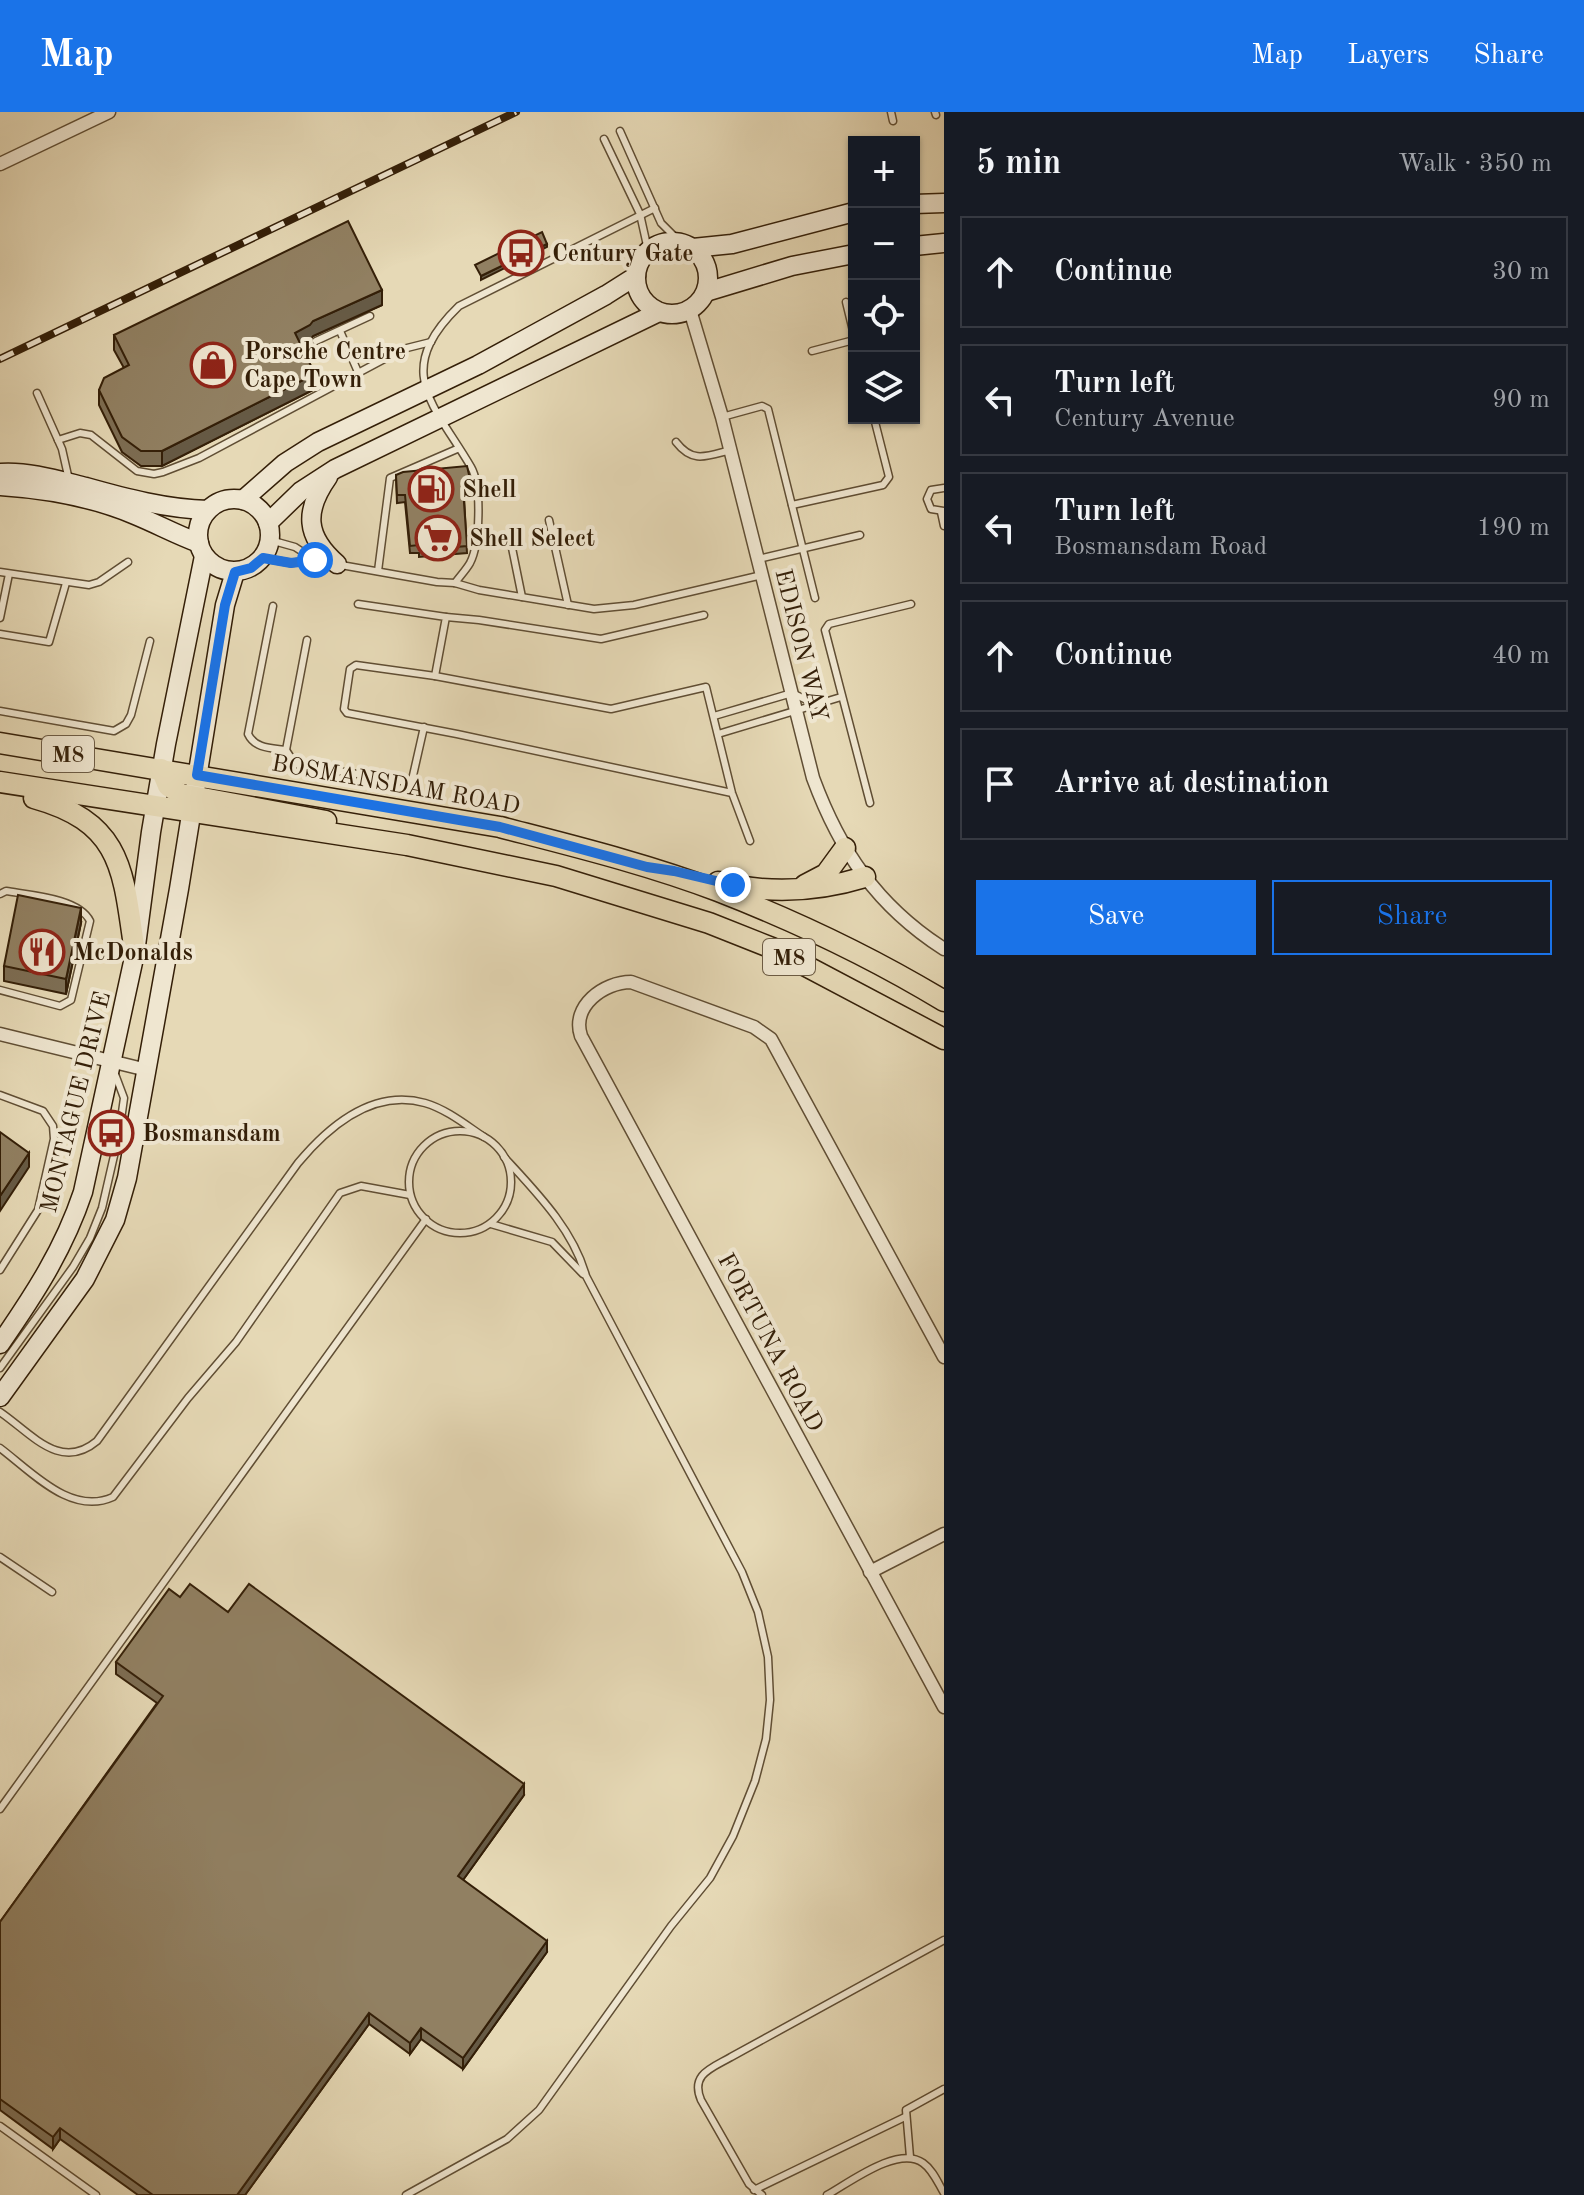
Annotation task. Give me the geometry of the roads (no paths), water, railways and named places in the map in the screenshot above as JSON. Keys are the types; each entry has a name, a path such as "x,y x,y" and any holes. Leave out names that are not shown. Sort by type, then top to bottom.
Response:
{"main road":[{"name":"BOSMANSDAM ROAD","path":"0,743 500,827 647,867 717,891 801,927 944,1001"},
{"path":"161,769 171,788 193,805"},
{"name":"M8","path":"0,782 155,807 193,805 556,876 709,923 785,955 944,1039"},
{"path":"0,789 69,809 99,831 110,845 121,870 135,953"},
{"path":"785,890 821,878 845,848"},
{"path":"647,867 733,885 785,890 819,889 865,877"}],"street":[{"path":"0,164 109,112"},
{"path":"920,204 944,203"},
{"path":"687,245 705,263 708,273 706,292 690,310 669,314 659,312 639,294 637,266 648,250 670,241 687,245 732,244 848,214"},
{"path":"920,245 944,243"},
{"path":"706,292 792,266 848,255"},
{"path":"243,500 305,449 425,392 636,276"},
{"name":"EDISON WAY","path":"690,310 731,450 813,778 834,830 865,877 902,918 944,949"},
{"path":"0,473 48,478 135,515 202,550 219,568 235,572 251,568 263,558 269,531 301,491 335,469 659,312"},
{"path":"335,469 318,492 311,516 319,545 337,564"},
{"path":"0,486 72,490 190,510 208,510"},
{"path":"202,550 200,524 208,510 224,500 243,500 259,508 269,531"},
{"name":"MONTAGUE DRIVE","path":"0,1344 44,1279 75,1217 106,1094 135,953 161,769 202,550"},
{"path":"0,1397 85,1279 115,1220 127,1178 225,605 235,572"},
{"name":"FORTUNA ROAD","path":"940,1342 771,1039 754,1027 631,982 622,982 592,998 581,1008 578,1019 581,1036 944,1707"},
{"path":"0,1034 147,1070"},
{"path":"940,1342 944,1357"},
{"path":"870,1572 944,1534"}],"lane":[{"path":"891,112 893,121"},
{"path":"620,131 661,223 687,245"},
{"path":"604,139 640,214 648,250"},
{"path":"455,583 471,562 476,543 478,501 475,475 425,392 423,376 431,342 459,306 655,208"},
{"path":"846,302 848,311"},
{"path":"316,341 370,316"},
{"path":"340,331 358,372"},
{"path":"812,351 848,339"},
{"path":"58,440 80,433 91,435 137,471 163,472 199,458 403,349 431,342"},
{"path":"37,393 58,440 72,490"},
{"path":"722,417 767,407 815,598"},
{"path":"792,505 887,482 889,477 876,424"},
{"path":"676,442 693,457 731,450"},
{"path":"378,571 390,478 457,449"},
{"path":"944,488 931,490 927,499 931,509 942,511 944,526"},
{"path":"549,520 568,605"},
{"path":"269,531 315,560"},
{"path":"758,559 860,535"},
{"path":"511,543 522,597"},
{"path":"263,558 291,563 315,560 594,609 612,609 762,575"},
{"path":"0,572 66,583 95,584 128,562"},
{"path":"0,618 9,574"},
{"path":"0,634 49,642 66,583"},
{"path":"358,604 601,639 704,615"},
{"path":"870,803 825,627 911,604"},
{"path":"273,606 248,734 257,746 286,750"},
{"path":"435,676 446,617"},
{"path":"307,640 286,750 295,764 409,782 424,727"},
{"path":"0,711 114,731 120,729 131,715 150,641"},
{"path":"732,793 345,712 350,669 356,665 435,676 611,709 704,686 708,690 732,793 750,841"},
{"path":"714,716 792,693 813,704"},
{"path":"718,734 841,697"},
{"path":"0,894 6,891 48,898 80,908 90,921 68,1003 60,1006 0,990"},
{"path":"0,1368 73,1267 90,1238 102,1208 124,1098 111,1062"},
{"path":"0,1095 43,1111 53,1126 54,1139 38,1210 0,1270"},
{"path":"0,1412 57,1452 71,1455 97,1441 298,1163 329,1129 348,1115 385,1102 424,1103 495,1145 545,1202 582,1262 586,1276 748,1585 758,1612 768,1657 770,1700 766,1739 755,1781 733,1836 710,1878 671,1926 539,2110 507,2139 406,2195"},
{"path":"484,1137 468,1132 451,1132 428,1143 413,1162 409,1178 410,1195 415,1207 426,1219 448,1232 463,1234 491,1224 508,1200 511,1185 510,1170 504,1157"},
{"path":"0,1448 71,1499 98,1502 113,1497 188,1398 236,1342 340,1193 361,1186 410,1195"},
{"path":"0,1809 426,1219"},
{"path":"491,1224 552,1242 586,1276"},
{"path":"0,1557 52,1592"},
{"path":"762,2195 754,2190 701,2100 696,2089 697,2081 704,2073 731,2057 944,1940"},
{"path":"910,2157 905,2117 909,2107 944,2089"},
{"path":"754,2190 905,2117"},
{"path":"0,2126 96,2195"},
{"path":"827,2195 887,2161 910,2157 922,2162 935,2176 944,2193"}],"railway":[{"path":"0,359 516,112"}],"place":[{"name":"Century Gate","path":"521,253"},
{"name":"Porsche Centre Cape Town","path":"213,365"},
{"name":"Shell","path":"431,489"},
{"name":"Shell Select","path":"438,538"},
{"name":"McDonalds","path":"42,952"},
{"name":"Bosmansdam","path":"111,1133"}]}
